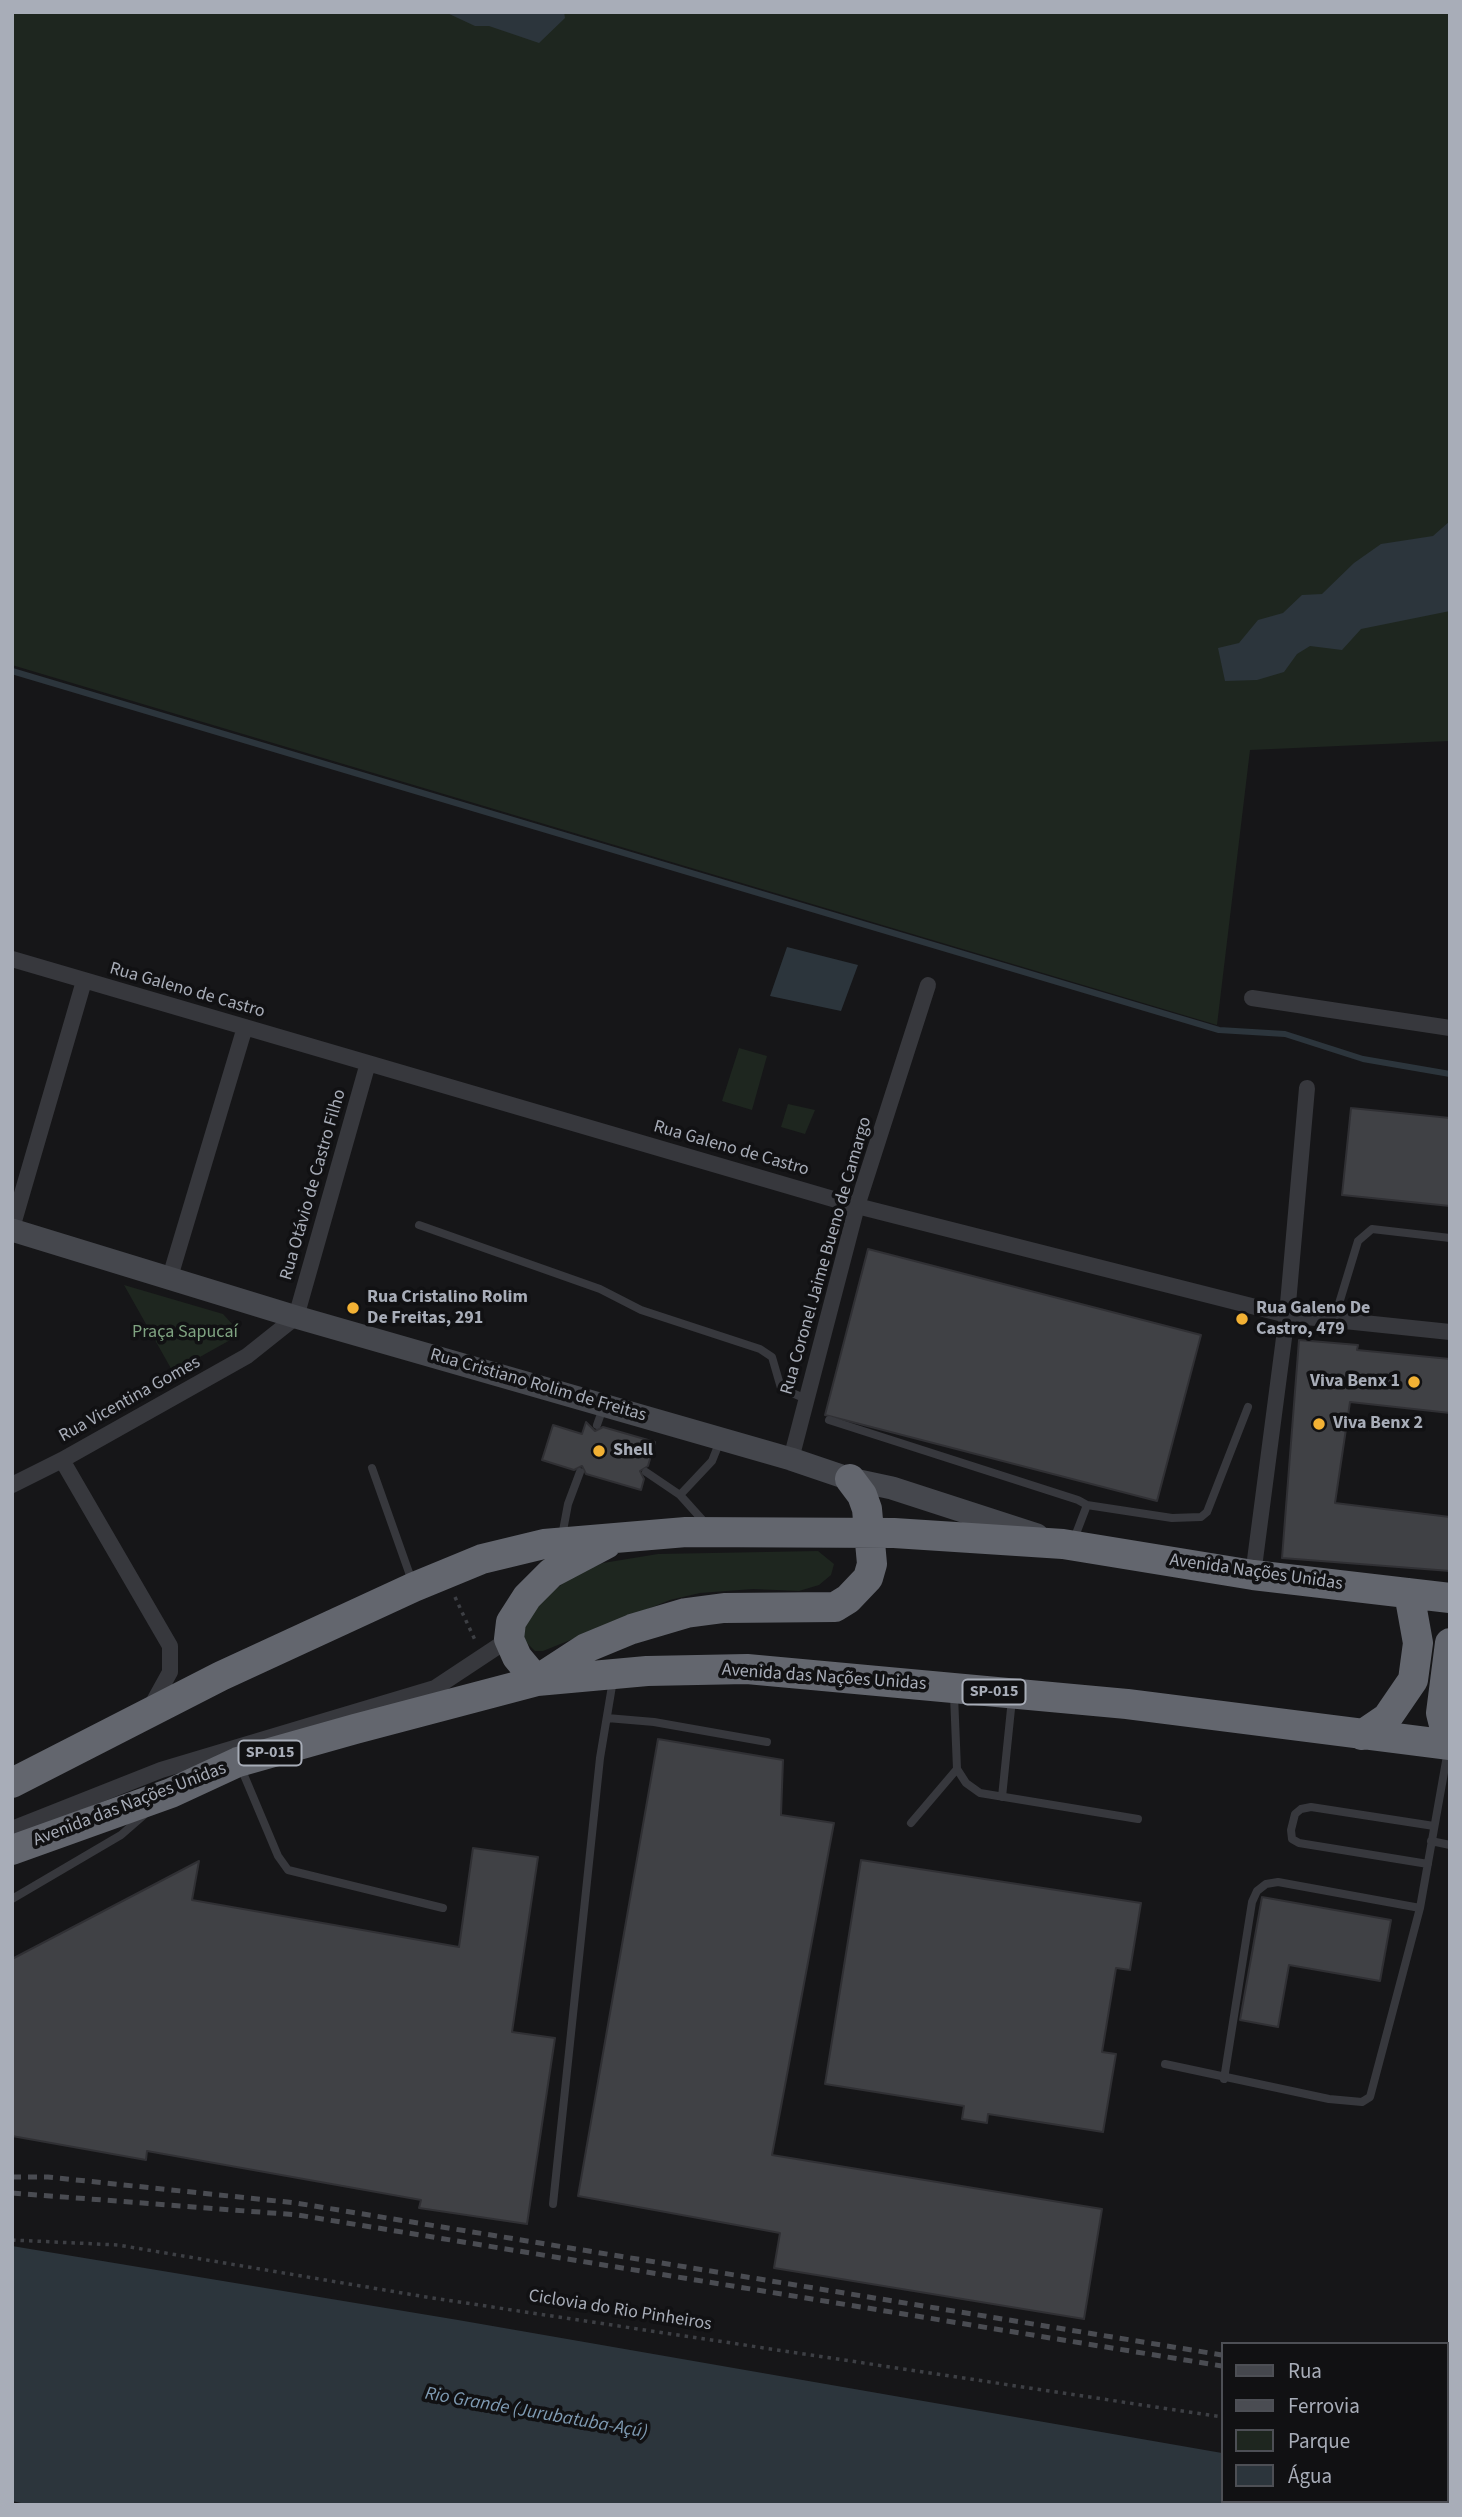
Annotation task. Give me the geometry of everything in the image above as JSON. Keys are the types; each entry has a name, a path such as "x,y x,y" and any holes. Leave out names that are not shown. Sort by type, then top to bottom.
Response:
{"highway":[{"path":"626,1536 584,1553 551,1573 527,1597 511,1622 498,1647 517,1657 537,1681 586,1648 632,1629 686,1613 724,1608 835,1607 848,1599 868,1578 873,1564 871,1533 862,1495 850,1479"},
{"path":"16,1776 221,1676 414,1587 482,1559 561,1542 714,1532 871,1533 1067,1544"},
{"name":"Avenida Nações Unidas","path":"1067,1544 1253,1575 1450,1598"},
{"path":"1362,1735 1387,1718 1413,1680 1418,1643 1409,1593"},
{"path":"1449,1745 1441,1713 1450,1643"},
{"name":"Avenida das Nações Unidas","path":"12,1850 171,1793 238,1762 537,1681 614,1674 747,1670 1127,1704 1449,1745"}],"street":[{"name":"Rua Galeno de Castro","path":"12,959 857,1206 1287,1315 1450,1332"},
{"path":"12,1229 84,981"},
{"name":"Rua Coronel Jaime Bueno de Camargo","path":"791,1459 857,1206 928,985"},
{"path":"1252,998 1450,1028"},
{"path":"170,1277 245,1027"},
{"name":"Rua Otávio de Castro Filho","path":"296,1317 368,1063"},
{"path":"1253,1575 1287,1315 1307,1088"},
{"name":"Rua Cristiano Rolim de Freitas","path":"12,1229 600,1415 721,1438 850,1479 892,1488 1067,1544"},
{"name":"Rua Vicentina Gomes","path":"12,1485 62,1460 247,1356 296,1317"},
{"path":"62,1460 170,1646 170,1672 146,1714"},
{"path":"12,1829 162,1770 435,1688 498,1647"}],"lane":[{"path":"419,1225 600,1289 641,1310 761,1349 772,1357 782,1388 806,1399"},
{"path":"1334,1320 1357,1241 1372,1229 1450,1238"},
{"path":"829,1420 1087,1505 1172,1518 1201,1517 1207,1512 1248,1407"},
{"path":"680,1495 712,1461 721,1438"},
{"path":"372,1468 414,1587"},
{"path":"561,1542 568,1504 580,1472"},
{"path":"646,1472 680,1495 714,1532"},
{"path":"1067,1544 1087,1505"},
{"path":"553,2204 614,1674"},
{"path":"954,1688 957,1769 966,1783 980,1793 1138,1819"},
{"path":"1002,1797 1013,1694"},
{"path":"607,1718 654,1722 767,1742"},
{"path":"1165,2064 1224,2079 1353,2102 1362,2102 1370,2097 1420,1908 1449,1745"},
{"path":"238,1762 278,1856 288,1870 443,1908"},
{"path":"911,1823 957,1769"},
{"path":"12,1899 121,1835 171,1793"},
{"path":"1428,1864 1299,1843 1292,1839 1291,1830 1295,1814 1301,1809 1311,1807 1434,1826"},
{"path":"1431,1841 1450,1845"},
{"path":"1224,2079 1252,1902 1257,1891 1266,1884 1278,1882 1420,1908"}],"path":[{"path":"445,1574 476,1641 498,1647"},
{"name":"Ciclovia do Rio Pinheiros","path":"12,2240 118,2245 426,2297 1220,2417"}],"green space":[{"path":"12,12 1450,12 1450,741 1250,750 1217,1025 12,665"},
{"path":"739,1048 767,1056 752,1110 722,1101"},
{"path":"788,1104 815,1110 805,1134 781,1127"},
{"name":"Praça Sapucaí","path":"124,1285 223,1314 234,1326 232,1339 173,1372"},
{"path":"818,1551 834,1564 831,1575 819,1585 799,1591 753,1589 700,1593 670,1600 543,1651 535,1651 525,1641 523,1631 540,1600 575,1575 603,1563 658,1554"}],"water":[{"path":"445,12 564,12 565,18 539,43 489,26 475,26"},
{"path":"1450,521 1450,611 1361,629 1342,650 1310,646 1297,654 1284,672 1257,680 1225,681 1218,648 1239,643 1258,620 1283,613 1302,595 1322,594 1354,563 1381,544 1433,536"},
{"path":"787,947 858,965 841,1011 770,996"},
{"name":"Rio Grande (Jurubatuba-Açú)","path":"12,2246 458,2320 1220,2453 1220,2503 1448,2503 1450,2493 1450,2505 30,2505 12,2501"}],"building":[{"path":"1351,1108 1450,1118 1450,1206 1342,1195"},
{"path":"868,1249 1201,1335 1157,1501 825,1415"},
{"name":"Viva Benx 2","path":"1299,1340 1358,1345 1357,1350 1450,1359 1450,1413 1350,1402 1335,1503 1450,1517 1450,1571 1282,1558"},
{"name":"Shell","path":"586,1422 595,1431 603,1427 655,1442 648,1466 640,1471 644,1479 641,1490 586,1474 582,1466 574,1470 542,1460 553,1425 582,1434"},
{"path":"658,1739 783,1760 781,1815 834,1823 772,2155 1102,2209 1084,2319 774,2268 780,2233 578,2196"},
{"path":"473,1848 538,1857 512,2032 555,2038 527,2224 419,2208 421,2200 147,2151 146,2160 12,2136 12,1959 199,1861 192,1900 459,1947"},
{"path":"861,1860 1141,1903 1130,1970 1116,1968 1102,2052 1116,2054 1103,2132 988,2114 987,2123 962,2119 964,2106 825,2084"},
{"path":"1262,1897 1391,1920 1380,1981 1289,1965 1278,2027 1240,2020"}],"waterway":[{"path":"12,671 1219,1030 1285,1034 1363,1059 1450,1074"}],"railway":[{"path":"12,2177 48,2177 296,2203 1220,2355"},
{"path":"12,2193 298,2215 1220,2366"}],"place":[{"name":"Rua Cristalino Rolim De Freitas, 291","path":"353,1308"},
{"name":"Rua Galeno De Castro, 479","path":"1242,1319"},
{"name":"Viva Benx 1","path":"1414,1382"},
{"name":"Viva Benx 2","path":"1319,1424"},
{"name":"Shell","path":"599,1451"}]}
